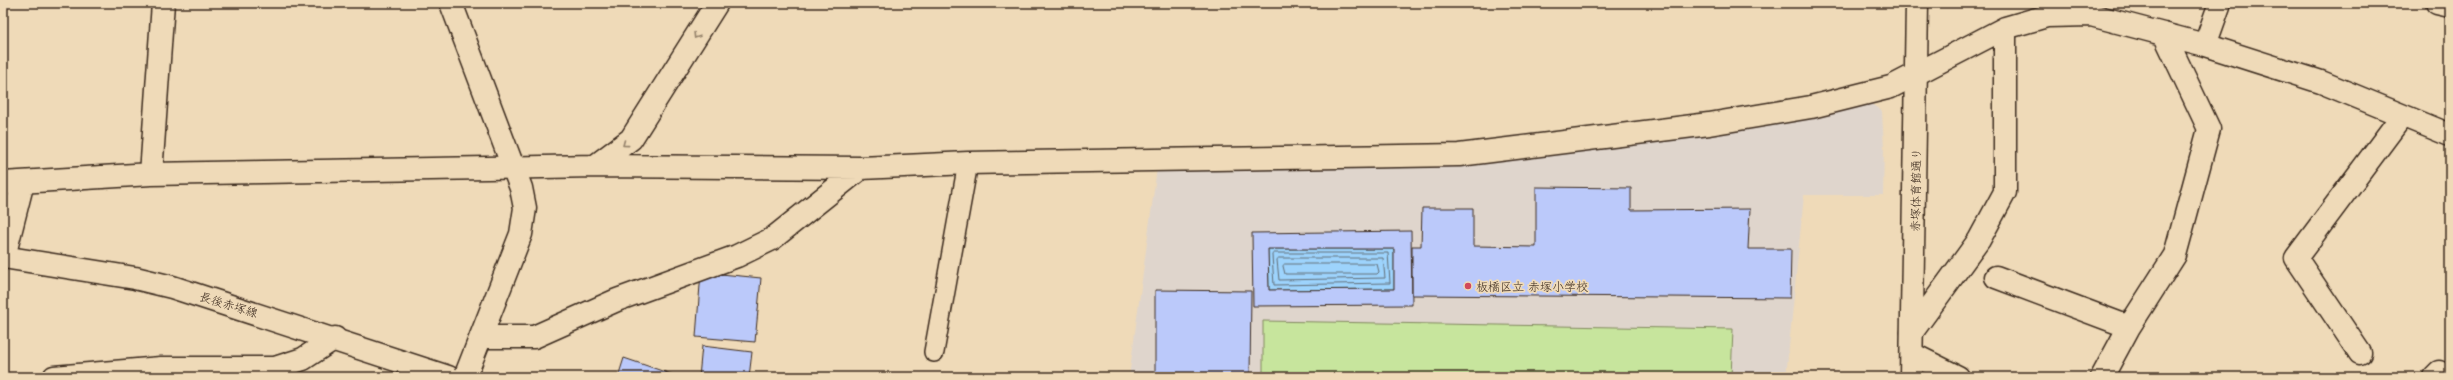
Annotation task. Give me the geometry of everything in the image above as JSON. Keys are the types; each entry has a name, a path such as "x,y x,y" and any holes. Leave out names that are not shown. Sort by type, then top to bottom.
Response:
{"street":[{"path":"151,174 163,3"},
{"path":"451,3 513,168 523,198 525,220 521,234 465,377"},
{"path":"594,166 631,139 717,3"},
{"name":"赤塚体育館通り","path":"1911,377 1917,3"},
{"path":"2205,45 2220,3"},
{"path":"2438,3 2450,6"},
{"path":"3,257 13,182 151,174 594,166 861,168 968,163 1459,155 1708,124 1811,107 1891,87 2005,28 2047,16 2091,15 2205,45 2321,82 2450,135"},
{"path":"1912,332 1981,245 2004,192 2005,28"},
{"path":"2102,377 2129,327 2175,255 2209,129 2164,34"},
{"path":"2360,353 2296,258 2402,116"},
{"path":"481,337 534,337 617,300 738,256 772,239 861,168"},
{"name":"長後赤塚線","path":"3,257 136,278 172,287 335,338 443,376"},
{"path":"1996,277 2129,327"},
{"path":"54,377 161,368 275,368 303,359 335,338"},
{"path":"1912,354 1958,377"}],"lane":[{"path":"934,352 968,163"}],"shaded area":[{"name":"板橋区立 赤塚小学校","path":"1868,102 1882,111 1884,148 1883,195 1804,195 1786,377 1129,377 1157,168 1458,163"}],"green space":[{"path":"1263,321 1733,329 1731,377 1263,377"}],"water":[{"path":"1268,249 1394,249 1394,289 1269,290"}],"building":[{"path":"1536,187 1631,188 1631,210 1750,209 1748,249 1791,249 1790,298 1412,295 1412,246 1421,246 1422,208 1473,208 1473,246 1536,247"},
{"path":"1411,231 1412,305 1253,306 1252,233","holes":["1268,249 1394,249 1394,289 1269,290"]},
{"path":"701,272 761,278 755,342 696,337"},
{"path":"1155,290 1251,291 1250,377 1155,377"},
{"path":"702,346 752,352 749,377 699,377"},
{"path":"624,358 677,376 677,377 618,377"}],"place":[{"name":"板橋区立 赤塚小学校","path":"1468,286"}]}
